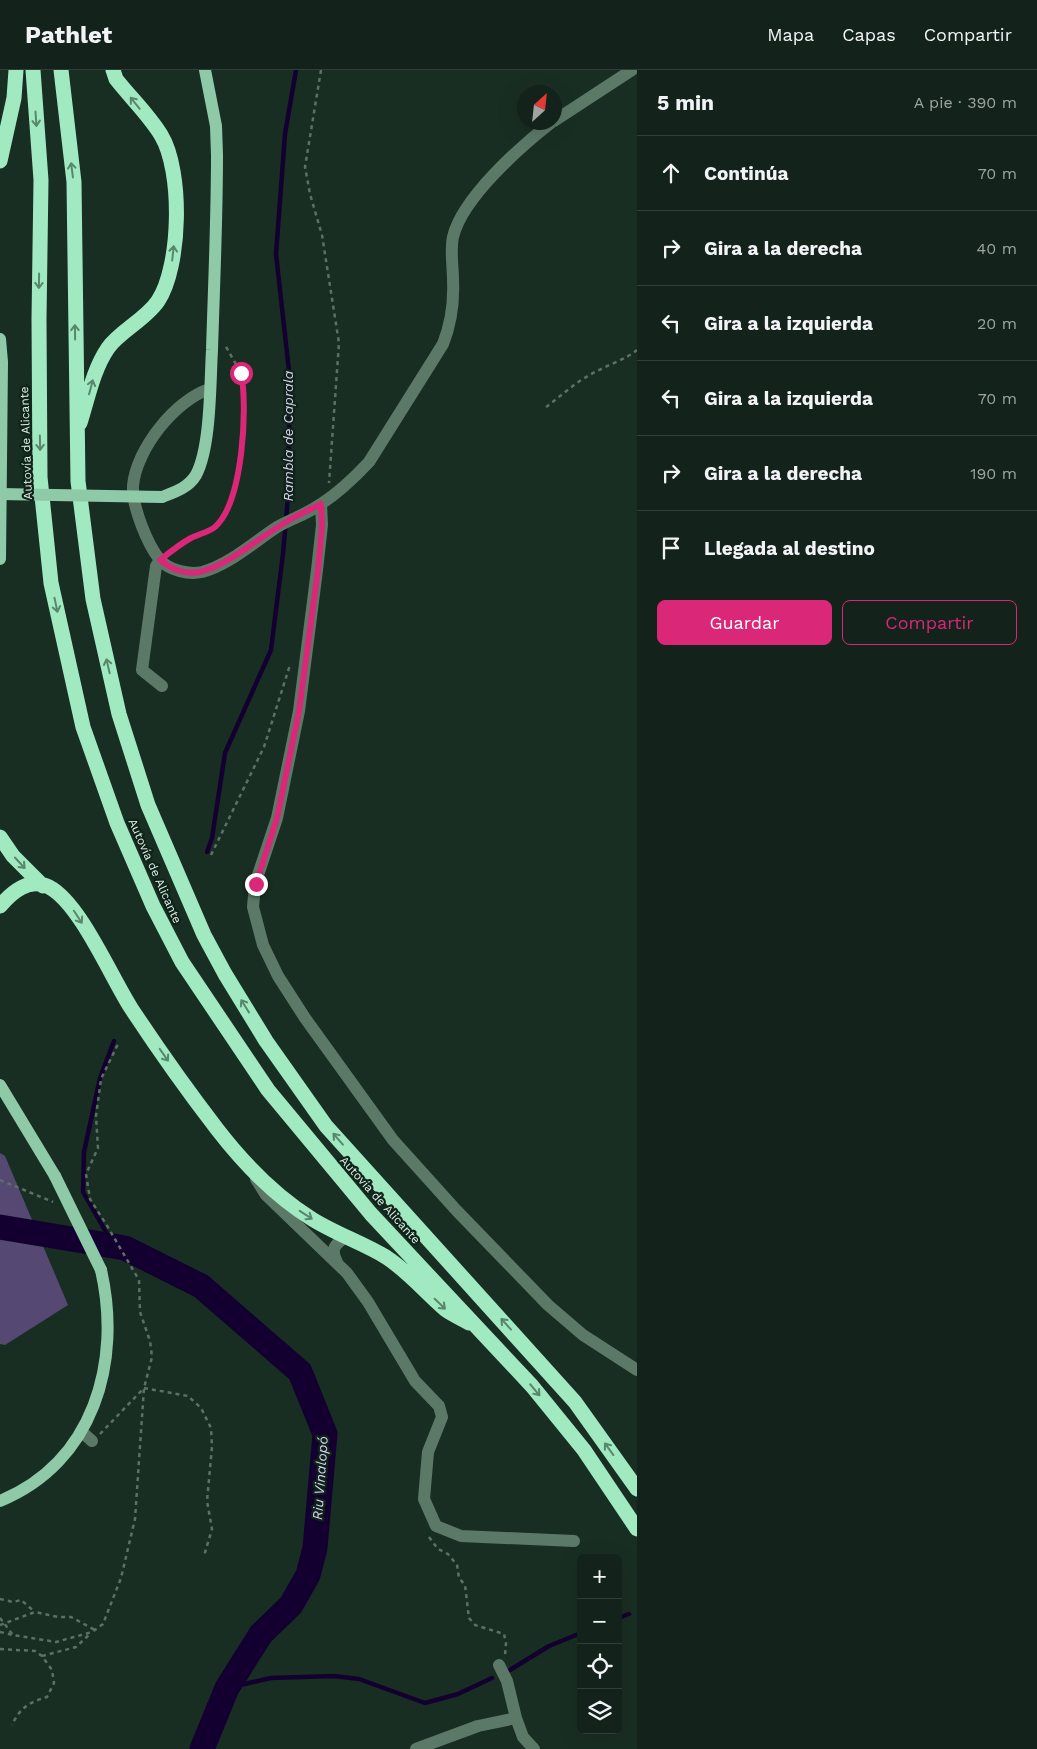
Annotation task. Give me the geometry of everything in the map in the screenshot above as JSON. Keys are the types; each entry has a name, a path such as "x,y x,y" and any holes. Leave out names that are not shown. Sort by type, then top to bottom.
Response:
{"highway":[{"path":"0,161 14,98 16,70"},
{"name":"Autovía de Alicante","path":"33,70 41,180 39,319 40,477 51,583 83,727 114,814 153,906 182,962 268,1090 371,1214 532,1386 584,1450 637,1529"},
{"name":"Autovía de Alicante","path":"61,70 74,182 78,481 92,599 119,714 148,805 204,934 221,966 266,1041 326,1126 575,1402 637,1489"},
{"path":"76,434 96,371 109,347 138,322 158,301 170,275 177,211 175,174 170,154 161,134 116,79 113,70"},
{"path":"0,838 13,856 43,886 58,894 78,916 143,1026 217,1129 254,1172 293,1206 387,1258 403,1270 447,1311 479,1328"},
{"path":"0,906 12,892 21,887 43,886"}],"main road":[{"path":"0,494 162,497 179,491 196,475 205,442 210,389 217,155 216,126 205,70"},
{"path":"0,339 2,362 0,558"},
{"path":"0,1085 55,1176 101,1270 109,1319 108,1349 101,1381 82,1432 54,1467 32,1484 0,1501"}],"street":[{"path":"562,116 632,70"},
{"path":"210,389 197,392 169,416 158,429 138,464 133,484 134,506 160,560 172,568 188,573 201,572 217,566 288,520 324,502 354,478 369,462 443,344 449,329 452,308 453,237 466,208 498,170 543,130"},
{"path":"324,502 318,570 296,729 277,818 256,884 254,907 263,945 278,976 305,1018 393,1140 457,1211 548,1306 584,1335 637,1370"},
{"path":"160,560 156,566 142,670 162,686"},
{"path":"254,1172 257,1182 266,1195 336,1262 368,1302 415,1381 439,1406 442,1417 428,1452 424,1499 436,1526 461,1536 574,1541"},
{"path":"336,1262 332,1251 346,1237"},
{"path":"82,1432 92,1441"},
{"path":"499,1665 506,1681 523,1737 534,1749"},
{"path":"416,1749 478,1726 516,1718"}],"path":[{"path":"321,70 305,167 310,194 322,235 339,342 333,441 324,502"},
{"path":"160,560 190,538 215,528 226,514 238,477 245,393 241,373 232,354 212,327"},
{"path":"546,407 585,377 621,358 631,355 637,350"},
{"path":"211,855 264,748 293,658"},
{"path":"0,1632 56,1642 96,1630 103,1624 130,1549 136,1519 144,1388 152,1357 150,1341 140,1312 138,1280 90,1199 86,1174 98,1148 96,1116 101,1079 118,1044"},
{"path":"0,1180 52,1202 61,1202"},
{"path":"92,1441 144,1388"},
{"path":"144,1388 188,1396 201,1408 211,1428 212,1447 207,1501 212,1530 204,1556"},
{"path":"436,1526 431,1528 429,1539 438,1549 448,1554 457,1565 459,1578 464,1585 469,1618 475,1624 504,1634 505,1654 499,1665"},
{"path":"0,1599 14,1602 21,1600 35,1612 58,1617 70,1617 96,1630"},
{"path":"2,1624 35,1612"},
{"path":"0,1618 2,1624 14,1635"},
{"path":"42,1656 76,1647 92,1632"},
{"path":"0,1648 35,1652 42,1656 52,1670 54,1683 47,1697 30,1702 18,1712 12,1725"}],"shaded area":[{"path":"0,1153 5,1156 68,1305 5,1345 0,1344"}],"waterway":[{"name":"Rambla de Caprala","path":"207,852 212,838 225,753 271,650 283,554 288,497 290,380 276,254 285,134 296,70"},
{"name":"Rambla de Caprala","path":"114,1041 100,1078 84,1152 83,1192 114,1246"},
{"name":"Riu Vinalopó","path":"0,1227 125,1248 201,1286 300,1372 325,1434 315,1548 308,1575 291,1605 261,1634 227,1688 202,1749"},
{"path":"622,1617 629,1614"},
{"path":"510,1670 549,1646 577,1635"},
{"path":"227,1688 271,1678 334,1676 359,1679 425,1703 458,1694 492,1678"}],"route":[{"path":"241,373 245,393 238,477 226,514 215,528 190,538 160,560 172,568 188,573 201,572 217,566 288,520 321,504 322,525 318,570 299,711 277,818 263,857 256,884"}]}
